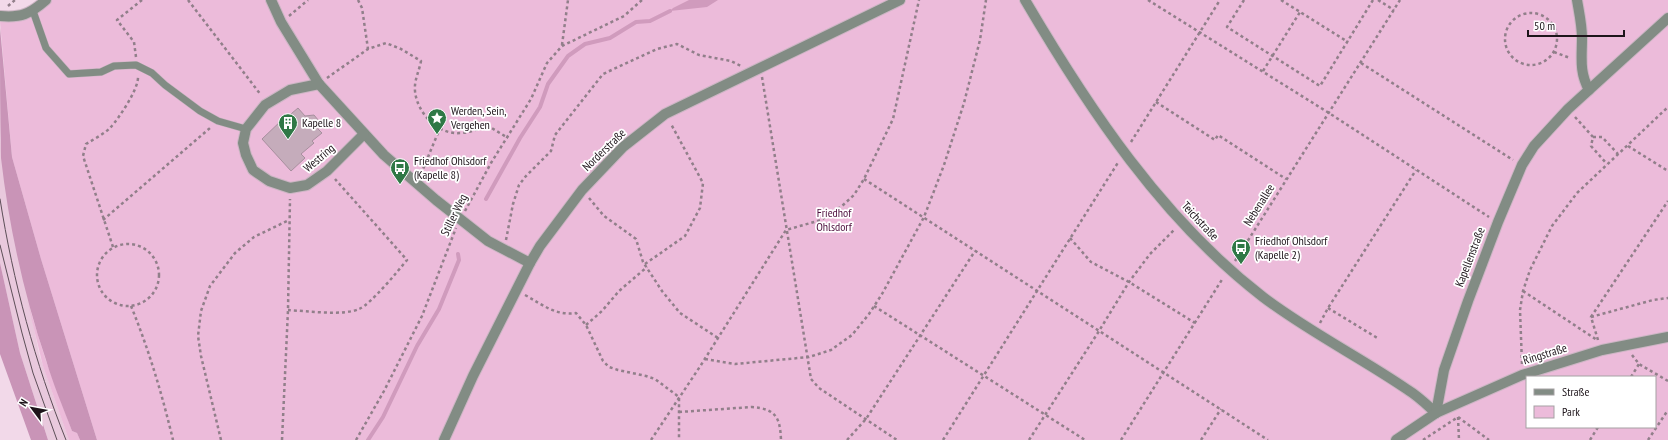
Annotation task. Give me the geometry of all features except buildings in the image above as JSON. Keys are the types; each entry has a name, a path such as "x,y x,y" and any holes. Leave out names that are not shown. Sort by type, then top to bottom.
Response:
{"street":[{"path":"0,16 14,17 33,12 46,0"},
{"path":"271,0 281,22 319,84 384,155 460,220 488,241 530,263"},
{"name":"Norderstraße","path":"444,440 473,376 540,246 582,190 623,147 665,114 900,0"},
{"name":"Teichstraße","path":"1025,0 1053,49 1124,153 1191,234 1263,297 1315,333 1409,390 1436,413"},
{"path":"1577,0 1582,36 1583,80 1589,90"},
{"name":"Kapellenstraße","path":"1436,413 1444,370 1498,222 1522,165 1534,146 1568,110 1668,18"},
{"path":"290,188 269,181 253,170 246,155 243,143 246,130 268,103 290,90 319,84"},
{"name":"Westring","path":"290,188 307,185 327,171 364,134"},
{"name":"Ringstraße","path":"1436,413 1522,375 1600,346 1625,345 1668,337"},
{"path":"1396,440 1436,413"}],"lane":[{"path":"33,12 46,48 69,74 101,72 114,66 136,65 152,73 184,99 218,121 246,130"}],"path":[{"path":"113,247 103,220 84,156 86,144 109,129 126,107 138,81 134,42 117,20 142,0"},
{"path":"188,0 268,103"},
{"path":"281,22 308,0"},
{"path":"358,0 362,8 368,49"},
{"path":"562,46 568,0"},
{"name":"Stiller Weg","path":"356,440 384,391 422,316 446,250 460,220 491,163 531,99 547,63 562,46 624,16 642,0"},
{"path":"651,440 705,360 786,230 821,220 842,206 854,195 864,179 893,119 919,0"},
{"path":"705,360 735,364 809,357 831,350 852,335 882,294 924,218 944,165 964,103 980,40 986,0"},
{"path":"1148,0 1263,71 1498,222"},
{"path":"943,440 1220,0"},
{"path":"1244,0 1227,27 1320,86 1373,0"},
{"path":"1281,0 1348,42"},
{"path":"1378,0 1394,10"},
{"name":"Nebenallee","path":"1121,440 1400,0"},
{"path":"1263,71 1300,12"},
{"path":"1535,14 1547,19 1557,34 1557,43 1554,52 1542,63 1534,65 1519,63 1512,58 1507,51 1505,34 1508,27 1514,20 1522,15 1535,14"},
{"path":"319,84 368,49 386,43 401,49 420,60 421,63 415,83 418,104 426,117 440,128 459,134 490,127 508,138"},
{"path":"503,250 519,184 551,151 555,135 603,74 657,49 677,44 699,55 731,61 756,70 812,379 814,383 836,400 897,440"},
{"path":"1554,52 1582,63"},
{"path":"1360,63 1522,165"},
{"path":"1156,102 1215,140 1218,135 1286,179"},
{"path":"1522,375 1520,310 1523,291 1530,270 1552,226 1577,194 1668,107"},
{"path":"1568,110 1593,137"},
{"path":"586,325 602,311 646,266 685,236 700,208 703,183 665,114"},
{"path":"103,220 218,121"},
{"path":"417,183 440,128"},
{"path":"1593,137 1602,136 1618,154"},
{"path":"1593,137 1591,146 1608,164"},
{"path":"1628,146 1668,170"},
{"path":"1315,333 1328,308 1416,170"},
{"path":"288,310 346,312 360,309 374,297 407,260 327,171"},
{"path":"864,179 1268,440"},
{"path":"282,440 288,310 290,188"},
{"path":"582,190 604,216 636,239 646,266 662,291 680,313 718,338"},
{"path":"1591,317 1668,201"},
{"path":"221,440 200,356 198,336 201,311 210,286 235,253 254,237 289,220"},
{"path":"1029,440 1129,282 1150,254 1181,222"},
{"path":"1070,238 1091,262 1129,282 1195,323"},
{"path":"130,243 140,245 148,250 155,258 159,267 160,277 152,296 144,302 131,306 125,306 116,304 102,293 98,285 97,277 99,264 106,252 113,247 130,243"},
{"path":"847,440 866,419 975,251"},
{"path":"516,290 556,313 576,313 586,325 603,361 609,367 655,379 679,397"},
{"path":"1523,291 1600,346"},
{"path":"1591,317 1653,300 1668,298"},
{"path":"131,306 145,339 159,384 172,440"},
{"path":"874,306 1085,440"},
{"path":"1328,308 1379,339"},
{"path":"1591,317 1600,346"},
{"path":"1625,345 1639,364 1668,381"},
{"path":"1632,376 1639,364"},
{"path":"679,397 679,440"},
{"path":"679,412 752,407 764,408 775,414 780,425 781,440"},
{"path":"1201,440 1221,410"},
{"path":"1648,440 1668,410"},
{"path":"1423,440 1458,417"},
{"path":"1458,417 1459,440"},
{"path":"1458,417 1489,440"},
{"path":"1590,440 1597,428"}],"shaded area":[{"path":"689,0 718,0 707,7 670,11"},
{"path":"0,28 12,157 41,259 97,440 80,440 77,433 72,431 52,378 24,286 8,210 1,158"},
{"path":"0,140 2,160 39,354 69,440 48,440 20,353 0,263"},
{"path":"0,263 20,353 48,440 31,440 0,354"}],"green space":[{"name":"Friedhof Ohlsdorf","path":"51,0 1668,0 1668,440 97,440 41,259 12,157 0,22 15,21 35,15"},
{"path":"27,300 46,361 72,431 77,433 80,440 69,440 43,366"}],"waterway":[{"path":"486,199 520,138 540,107 548,84 568,56 585,44 610,38 636,22 650,21 670,11"},
{"path":"368,440 383,417 417,346 439,309 459,260 458,254"}],"tram line":[{"path":"0,199 11,260 26,321 44,381 66,440"},
{"path":"0,245 33,373 57,440"}],"place":[{"name":"Werden, Sein, Vergehen","path":"437,135"},
{"name":"Kapelle 8","path":"288,140"},
{"name":"Friedhof Ohlsdorf (Kapelle 8)","path":"400,185"},
{"name":"Friedhof Ohlsdorf (Kapelle 2)","path":"1241,265"}]}
